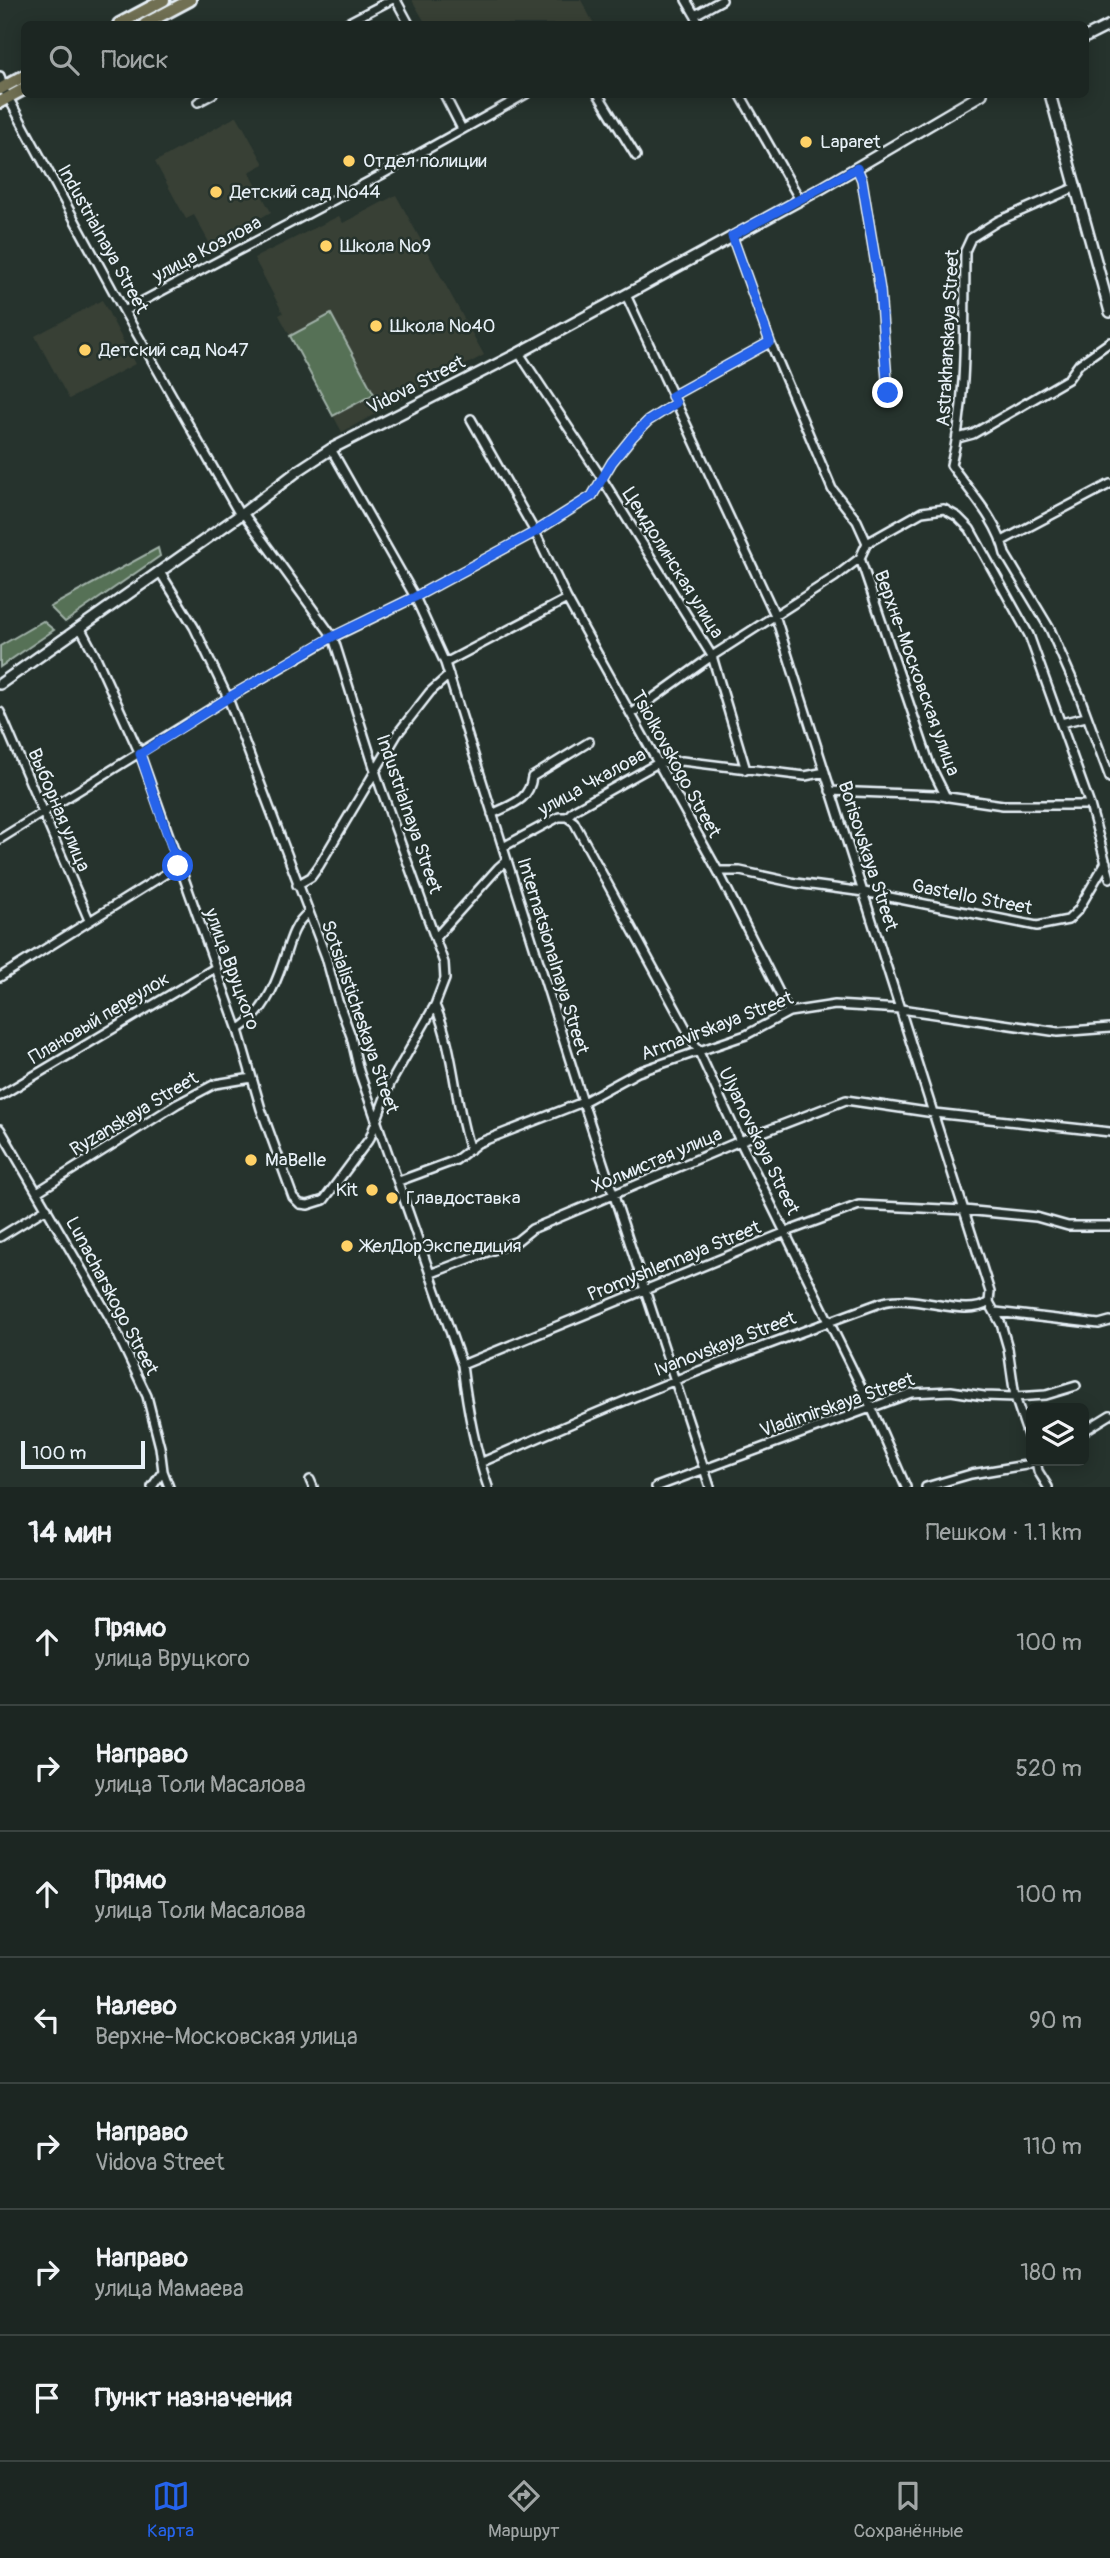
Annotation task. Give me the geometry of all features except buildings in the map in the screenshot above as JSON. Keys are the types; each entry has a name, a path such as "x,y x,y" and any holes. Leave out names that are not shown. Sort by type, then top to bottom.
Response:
{"highway":[{"path":"125,21 164,0"},
{"path":"151,21 190,0"},
{"path":"2,90 21,78"},
{"path":"2,90 21,89"}],"street":[{"path":"351,21 394,0 407,21"},
{"path":"686,0 698,21"},
{"path":"695,15 722,0"},
{"path":"1089,36 1110,25"},
{"name":"Industrialnaya Street","path":"2,90 124,311 242,514 332,637 444,963 445,979 435,1005"},
{"path":"198,102 206,98"},
{"path":"446,98 462,129"},
{"name":"улица Козлова","path":"124,311 519,98"},
{"path":"600,98 636,156"},
{"path":"742,98 800,200"},
{"name":"Vidova Street","path":"0,684 331,449 626,295 857,168 975,98"},
{"path":"1051,98 1110,312"},
{"path":"857,168 862,180 880,290 888,393"},
{"name":"Astrakhanskaya Street","path":"1076,187 998,220 971,238 965,251 963,387 958,438 951,465 995,527 1005,554 1051,629 1110,778"},
{"path":"732,236 770,342 832,489 857,521 867,543"},
{"name":"Borisovskaya Street","path":"626,295 775,615 990,1292 989,1302 996,1312 1008,1348 1015,1398 1026,1430"},
{"path":"0,839 332,637 415,597 535,532 592,496 612,462 648,421 674,399 770,342"},
{"path":"958,438 973,434 1068,379 1089,354 1110,342"},
{"name":"Цемдолинская улица","path":"519,353 603,480 712,656 746,770"},
{"name":"Tsiolkovskogo Street","path":"471,419 718,871 789,1012"},
{"name":"Internatsionalnaya Street","path":"331,449 415,597 445,663 613,1196 710,1487"},
{"path":"1002,541 1110,484"},
{"path":"631,715 712,656 860,558 867,543 922,512 944,509 958,517 970,529 1029,635 1090,805 1110,878"},
{"name":"Верхне-Московская улица","path":"860,558 930,765 946,797"},
{"name":"Sotsialisticheskaya Street","path":"160,572 194,628 228,698 326,957 359,1071 432,1273 462,1365 469,1413 488,1487"},
{"path":"445,663 567,599"},
{"name":"улица Вруцкого","path":"81,629 140,754 238,1030 293,1197 300,1204 316,1204 324,1200 370,1138 378,1119"},
{"path":"298,886 311,877 319,866 398,733 430,692 449,675"},
{"name":"Выборная улица","path":"0,712 89,920"},
{"path":"1061,723 1086,718"},
{"path":"492,814 523,798 530,790 531,777 589,742"},
{"name":"улица Чкалова","path":"503,847 559,817 567,817 657,763 682,761 805,776 825,772"},
{"path":"830,790 946,797 1003,805 1090,805"},
{"name":"Ulyanovskaya Street","path":"567,817 574,822 699,1052 871,1407 906,1487"},
{"path":"435,938 506,861"},
{"name":"Gastello Street","path":"718,871 740,871 796,883 864,892 1037,926 1068,920 1106,862"},
{"path":"0,976 178,866"},
{"path":"238,1030 253,1021 261,1011 282,966 296,926 308,913"},
{"name":"Плановый переулок","path":"0,1096 215,968"},
{"path":"378,1119 390,1084 435,1005"},
{"path":"435,1005 453,1063 464,1132 470,1150"},
{"name":"Armavirskaya Street","path":"399,1181 456,1160 478,1143 583,1101 638,1072 746,1035 789,1012 835,1005 901,1009 1058,1032 1110,1028"},
{"name":"Ryzanskaya Street","path":"37,1192 177,1104 215,1084 252,1078"},
{"name":"Холмистая улица","path":"432,1273 517,1241 532,1229 740,1141 846,1100 934,1113 1110,1132"},
{"name":"Lunacharskogo Street","path":"0,1129 110,1318 147,1396 169,1487"},
{"name":"Promyshlennaya Street","path":"462,1365 786,1232 859,1205 964,1210 1036,1217 1068,1226 1110,1226"},
{"path":"0,1237 47,1208"},
{"name":"Ivanovskaya Street","path":"480,1463 674,1381 891,1299 941,1303 959,1308 982,1307 989,1302"},
{"path":"996,1312 1099,1324 1110,1321"},
{"name":"Vladimirskaya Street","path":"656,1487 911,1393 951,1391 1015,1398 1046,1395 1076,1386"},
{"path":"1089,1428 1110,1415"},
{"path":"926,1487 971,1474 1026,1465"},
{"path":"1036,1466 1048,1487"},
{"path":"152,1487 163,1471"}],"shaded area":[{"path":"412,0 581,0 592,21 424,21"},
{"name":"Детский сад №44","path":"237,116 264,164 249,172 271,212 211,246 194,215 186,219 155,162"},
{"name":"Школа №40","path":"396,195 484,355 342,432 279,315 283,313 254,258 339,216 343,223"},
{"name":"Детский сад №47","path":"102,300 135,364 69,399 35,336"}],"green space":[{"path":"331,314 374,394 333,416 290,336"},
{"path":"158,548 160,556 65,622 50,607"},
{"path":"43,621 54,630 0,667 0,646"}],"place":[{"name":"Laparet","path":"806,142"},
{"name":"Отдел полиции","path":"349,161"},
{"name":"Детский сад №44","path":"216,192"},
{"name":"Школа №9","path":"326,246"},
{"name":"Школа №40","path":"376,326"},
{"name":"Детский сад №47","path":"85,350"},
{"name":"MaBelle","path":"251,1160"},
{"name":"Kit","path":"372,1190"},
{"name":"Главдоставка","path":"392,1198"},
{"name":"ЖелДорЭкспедиция","path":"347,1246"}],"route":[{"path":"178,866 140,754 332,637 415,597 535,532 592,496 612,462 633,436 648,421 676,403 672,396 770,342 732,236 857,168 862,180 880,290 888,393"}]}
